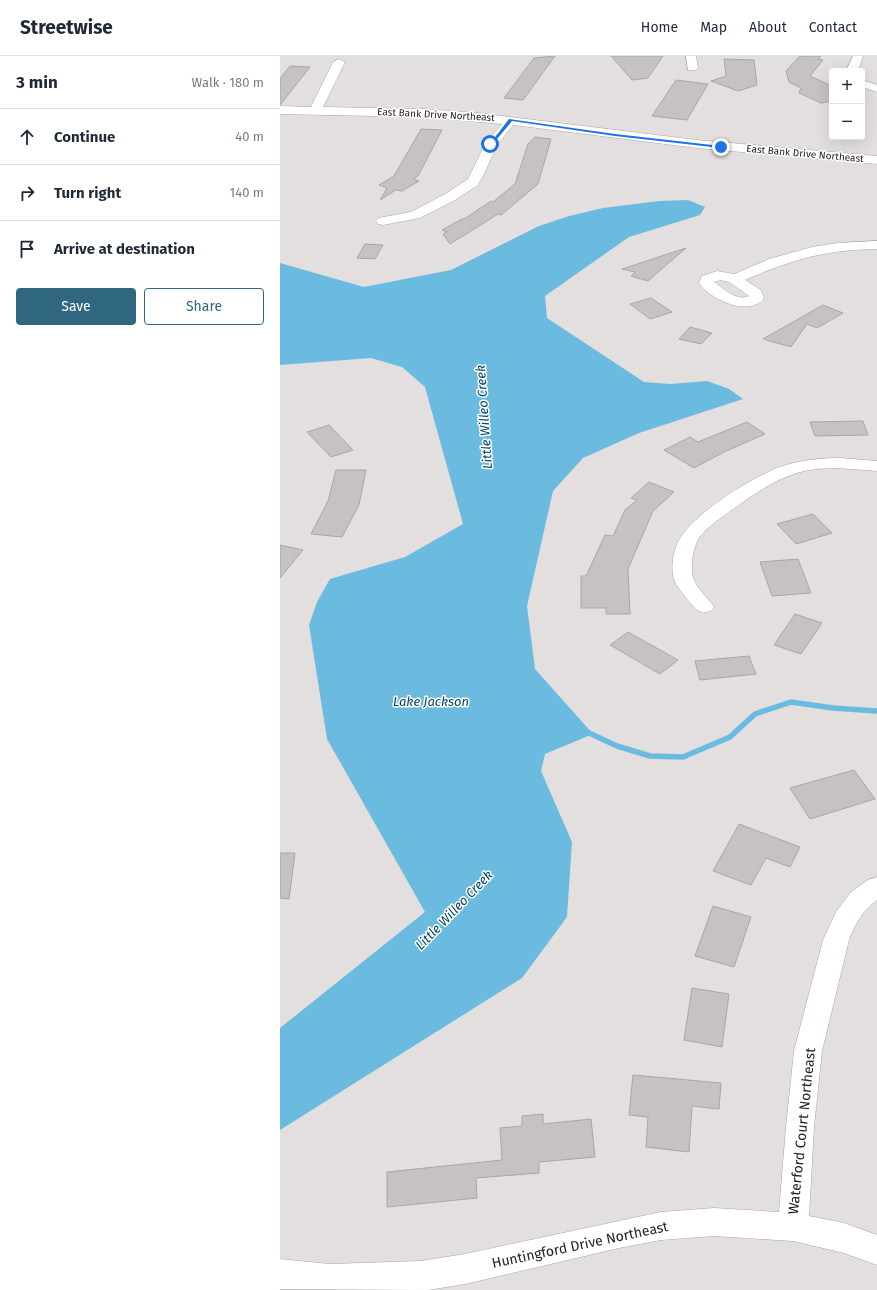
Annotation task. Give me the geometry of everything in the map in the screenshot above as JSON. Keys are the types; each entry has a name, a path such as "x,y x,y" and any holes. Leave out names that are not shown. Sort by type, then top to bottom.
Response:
{"street":[{"path":"691,56 692,68"},
{"path":"853,68 858,56"},
{"path":"315,111 339,62"},
{"path":"865,84 877,89"},
{"name":"East Bank Drive Northeast","path":"280,110 423,113 511,120 697,144 877,160"},
{"path":"383,221 416,215 450,197 473,182 490,144 511,120"},
{"path":"734,279 775,262 815,251 844,246 877,245"},
{"path":"704,607 683,578 683,560 688,541 697,529 715,514 759,482 778,473 804,466 821,464 859,464 877,466"},
{"name":"Waterford Court Northeast","path":"792,1227 808,1051 836,940 845,919 860,899 877,887"},
{"name":"Huntingford Drive Northeast","path":"280,1274 330,1279 421,1276 465,1269 660,1226 714,1222 792,1227 844,1238 877,1250"}],"water":[{"name":"Lake Jackson","path":"688,200 705,207 700,215 629,237 545,296 547,318 644,382 670,384 707,381 729,389 743,399 639,433 583,458 553,491 527,606 535,669 593,734 545,754 541,771 572,842 567,917 522,978 280,1130 280,1028 425,912 327,739 309,625 317,602 330,579 405,557 463,524 425,387 402,367 371,358 280,365 280,263 364,287 451,270 539,226 569,216 603,208 659,201"}],"building":[{"path":"555,56 523,100 504,98 534,58"},
{"path":"611,56 663,56 648,78 632,80"},
{"path":"821,56 818,59 823,60 810,76 829,85 829,102 821,103 799,93 801,88 789,82 786,71 799,57"},
{"path":"724,59 754,60 757,85 738,91 711,81 726,76"},
{"path":"290,66 310,67 280,105 280,79"},
{"path":"676,80 708,84 687,120 652,116"},
{"path":"421,129 442,130 418,176 413,179 419,181 402,191 396,190 380,200 387,188 379,185 394,176"},
{"path":"535,137 551,139 538,184 501,215 498,214 450,244 443,234 447,232 442,230 464,219 491,201 493,202 515,184 528,144"},
{"path":"365,244 383,245 375,259 357,258"},
{"path":"686,248 648,281 631,276 635,272 622,269"},
{"path":"651,298 672,312 650,319 630,304"},
{"path":"823,305 843,313 817,328 807,324 791,347 763,339"},
{"path":"690,327 712,333 701,344 679,339"},
{"path":"863,421 868,435 815,436 810,422"},
{"path":"747,422 765,434 724,452 694,468 664,450 690,437 698,442"},
{"path":"329,425 353,450 331,457 307,432"},
{"path":"336,470 366,470 359,505 342,537 311,534 328,501"},
{"path":"649,482 674,492 653,511 628,569 630,614 606,614 606,608 581,608 581,576 586,576 605,535 613,536 625,510 637,500 631,498"},
{"path":"813,514 832,533 796,544 777,524"},
{"path":"280,545 303,550 280,578"},
{"path":"798,559 811,593 772,596 760,562"},
{"path":"795,614 822,623 801,654 774,645"},
{"path":"628,632 678,660 660,674 610,645"},
{"path":"749,656 756,674 700,680 695,661"},
{"path":"854,770 875,799 810,819 790,788"},
{"path":"739,824 800,847 790,867 766,858 751,885 713,871"},
{"path":"280,853 295,853 289,899 280,898"},
{"path":"713,906 751,917 734,967 695,956"},
{"path":"692,988 729,994 722,1047 684,1040"},
{"path":"633,1075 721,1083 719,1109 692,1106 689,1152 646,1147 648,1117 629,1115"},
{"path":"543,1114 543,1124 591,1119 595,1157 539,1162 539,1173 476,1178 477,1198 387,1207 387,1172 502,1160 500,1128 522,1126 522,1116"}],"waterway":[{"name":"Little Willeo Creek","path":"587,732 617,746 650,756 683,757 730,737 755,714 791,702 833,708 877,711"}],"route":[{"path":"490,144 511,120 615,135 721,147"}]}
